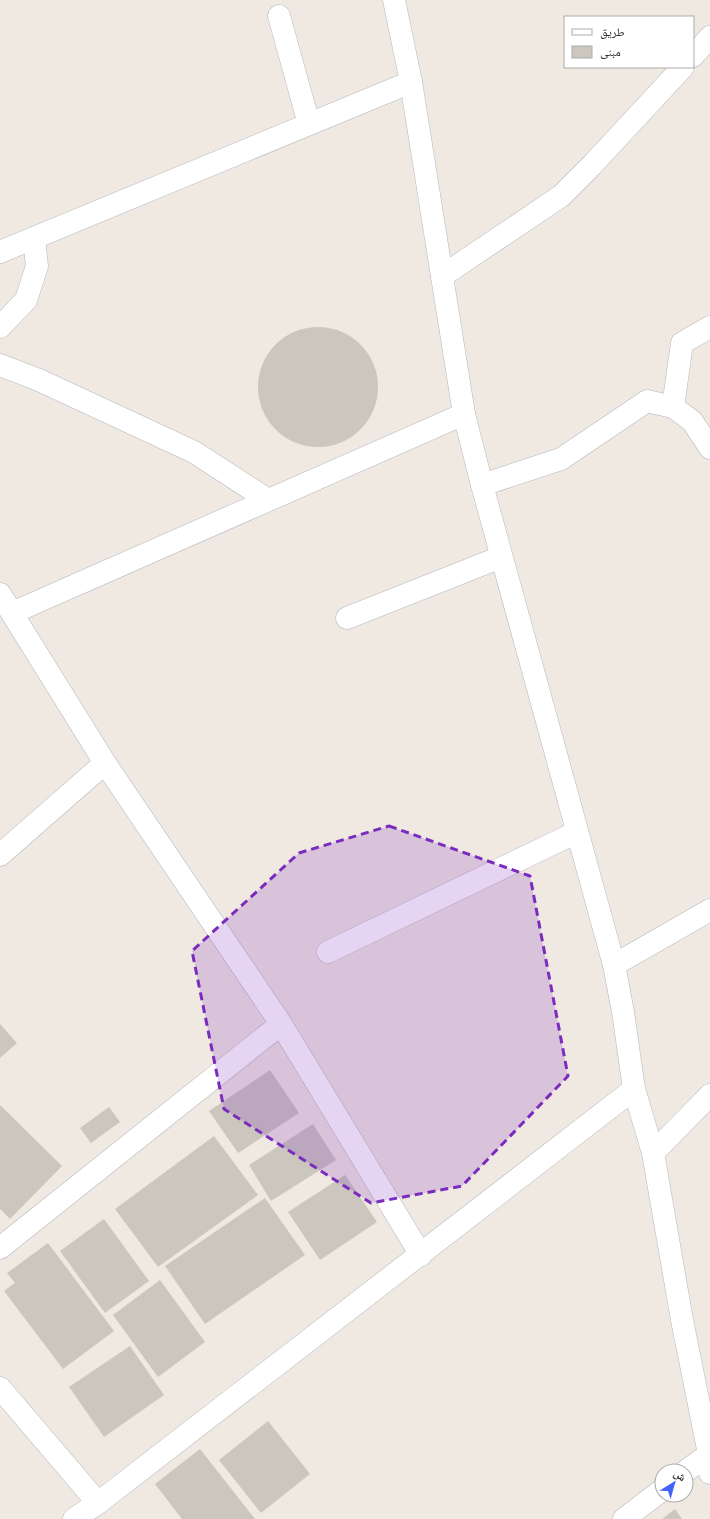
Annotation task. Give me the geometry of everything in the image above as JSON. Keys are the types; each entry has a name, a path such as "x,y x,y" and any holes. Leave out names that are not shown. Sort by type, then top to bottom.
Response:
{"street":[{"path":"394,0 411,82 464,414 501,558 614,965 624,1012 634,1089 653,1153 709,1463 694,1468"},
{"path":"279,16 309,124"},
{"path":"694,55 710,37"},
{"path":"442,276 561,196 592,165 682,68"},
{"path":"0,252 411,82"},
{"path":"0,327 26,300 36,266 34,238"},
{"path":"673,407 682,343 710,326"},
{"path":"0,365 39,380 194,452 268,500"},
{"path":"482,485 561,459 647,401 673,407 692,421 710,448"},
{"path":"12,613 464,414"},
{"path":"347,618 501,558"},
{"path":"0,594 105,763 281,1024 421,1255"},
{"path":"0,855 105,763"},
{"path":"328,952 577,832"},
{"path":"614,965 710,910"},
{"path":"0,1248 281,1024"},
{"path":"74,1519 98,1503 421,1255 634,1089"},
{"path":"653,1153 710,1095"},
{"path":"0,1388 98,1503"},
{"path":"624,1519 654,1496"}],"highlighted area":[{"path":"389,826 530,876 568,1076 462,1186 371,1203 224,1109 192,951 299,853"}],"building":[{"path":"318,327 341,331 361,344 374,364 378,387 374,410 361,430 341,443 318,447 295,443 275,430 262,410 258,387 262,364 275,344 295,331"},
{"path":"0,1024 17,1043 0,1058"},
{"path":"270,1070 299,1113 238,1153 209,1111"},
{"path":"0,1105 62,1166 10,1219 0,1209"},
{"path":"109,1107 120,1122 91,1143 80,1128"},
{"path":"313,1124 336,1160 271,1201 249,1165"},
{"path":"214,1136 258,1195 158,1267 115,1209"},
{"path":"345,1175 377,1222 320,1260 288,1212"},
{"path":"265,1198 305,1255 205,1324 165,1266"},
{"path":"104,1219 149,1281 105,1313 60,1251"},
{"path":"48,1243 114,1331 63,1369 4,1291 15,1283 7,1273"},
{"path":"160,1280 205,1342 158,1377 113,1315"},
{"path":"130,1346 164,1395 104,1437 69,1387"},
{"path":"268,1421 310,1474 261,1513 219,1460"},
{"path":"200,1449 255,1519 182,1519 155,1484"},
{"path":"675,1509 682,1519 662,1519"}]}
